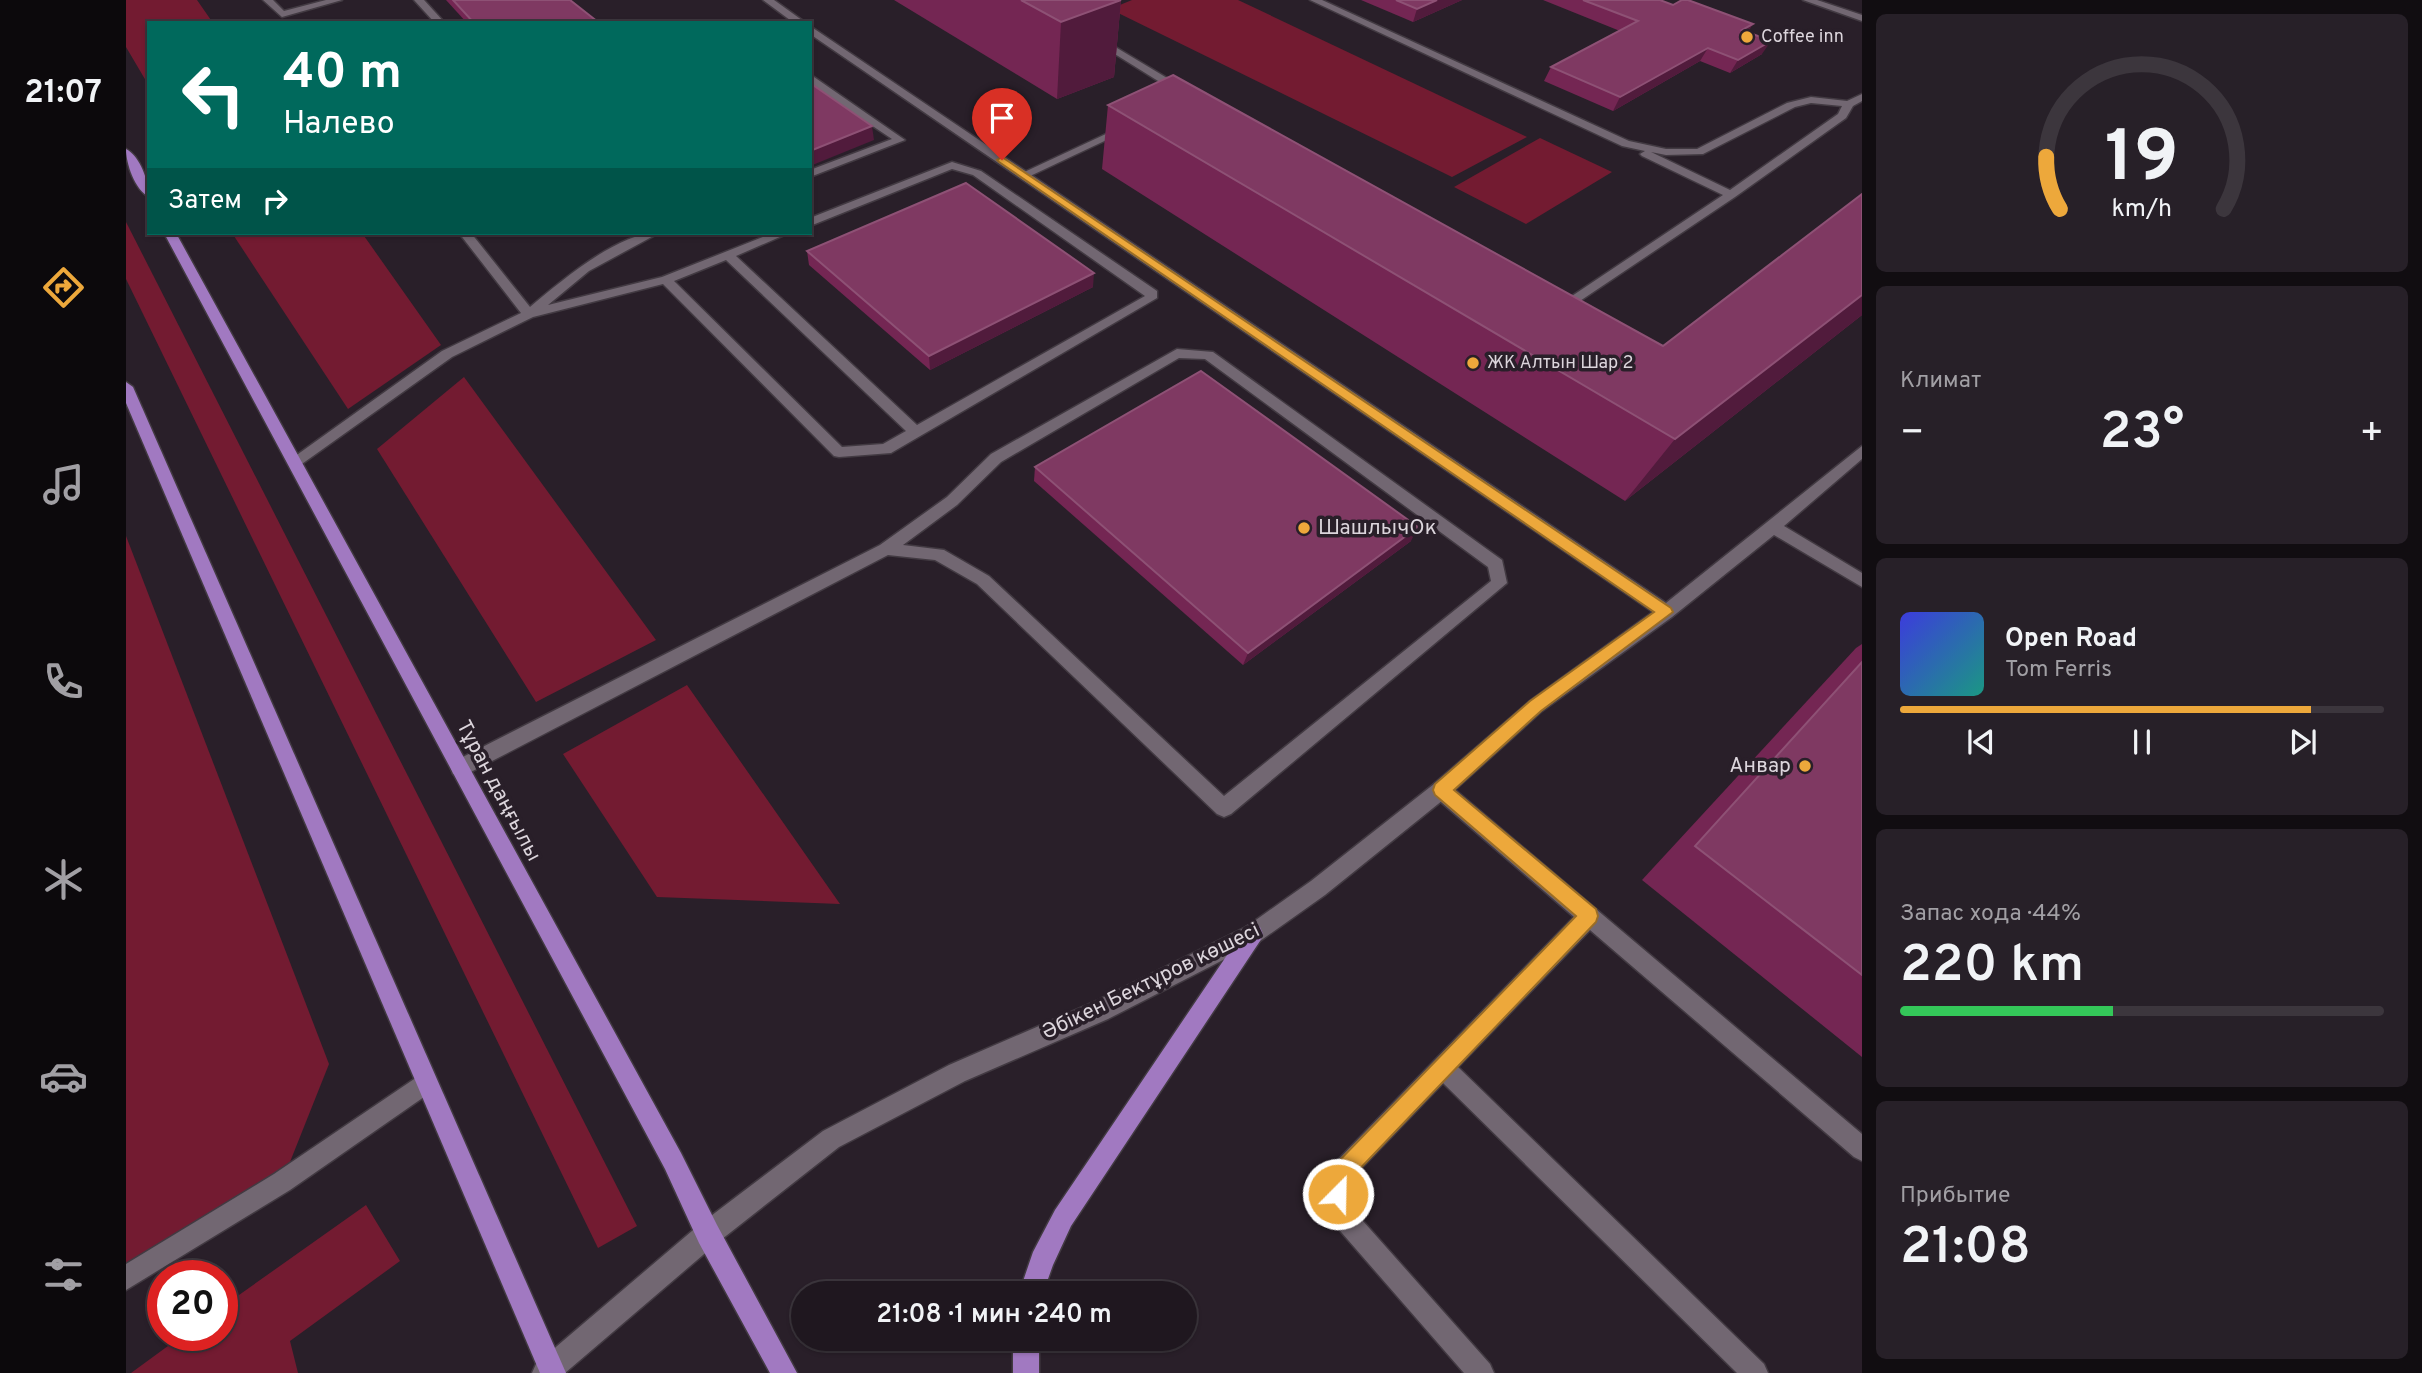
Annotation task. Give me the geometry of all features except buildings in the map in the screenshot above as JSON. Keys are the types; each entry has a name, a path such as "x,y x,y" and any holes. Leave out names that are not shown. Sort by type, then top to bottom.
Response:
{"main road":[{"path":"126,152 147,189"},
{"name":"Тұран даңғылы","path":"171,235 673,1161 708,1234 784,1373"},
{"path":"126,387 550,1372"},
{"path":"1035,1281 1063,1218 1254,934"},
{"path":"1026,1351 1026,1373"}],"street":[{"path":"268,0 282,14 337,0"},
{"path":"419,0 438,21"},
{"path":"768,0 798,21"},
{"path":"1315,0 1731,195"},
{"path":"1808,0 1862,18"},
{"path":"812,30 1665,612"},
{"path":"1088,34 1194,99 1182,104"},
{"path":"812,80 900,140 812,173"},
{"path":"1544,301 1565,307 1731,195 1842,116 1849,104 1862,97"},
{"path":"1626,144 1666,152 1699,152 1791,105 1811,100 1849,104"},
{"path":"1024,174 1133,126"},
{"path":"666,280 839,452 886,449 1147,302 1152,293 976,173 952,165 812,221"},
{"path":"468,235 528,314"},
{"path":"528,314 585,268 637,235"},
{"path":"294,462 447,354 528,314 666,280 778,235"},
{"path":"727,256 915,432"},
{"path":"460,768 886,549 952,501 996,458 1177,354 1208,355 1496,564 1499,583 1224,808 983,580 938,554 886,549"},
{"name":"Әбікен Бектұров көшесі","path":"550,1372 708,1234 831,1139 957,1073 1100,1011 1254,934 1318,888 1441,790 1536,706 1665,612 1773,527 1862,451"},
{"path":"1773,527 1862,581"},
{"path":"1441,790 1862,1149"},
{"path":"1481,1373 1343,1217 1338,1194 1341,1173 1589,916"},
{"path":"1443,1069 1755,1373"},
{"path":"126,1278 282,1182 426,1082"}],"shaded area":[{"path":"126,0 197,0 212,21 147,21 147,83 126,47"},
{"path":"1132,0 1238,0 1527,137 1452,177 1110,9"},
{"path":"1540,138 1612,172 1526,224 1454,187"},
{"path":"126,222 637,1226 598,1248 126,279"},
{"path":"233,235 363,235 441,345 348,409"},
{"path":"464,377 656,640 536,702 377,449"},
{"path":"126,536 329,1064 282,1182 155,1260 147,1260 147,1265 126,1278"},
{"path":"687,685 840,904 657,897 563,754"},
{"path":"366,1205 400,1261 290,1341 298,1373 131,1373 161,1351 238,1351 238,1296"}],"place":[{"name":"Coffee inn","path":"1747,37"},
{"name":"ЖК Алтын Шар 2","path":"1473,363"},
{"name":"ШашлычОк","path":"1304,528"},
{"name":"Анвар","path":"1805,766"}],"route":[{"path":"1002,160 1665,612 1536,706 1441,790 1589,916 1341,1173 1338,1194"}]}
